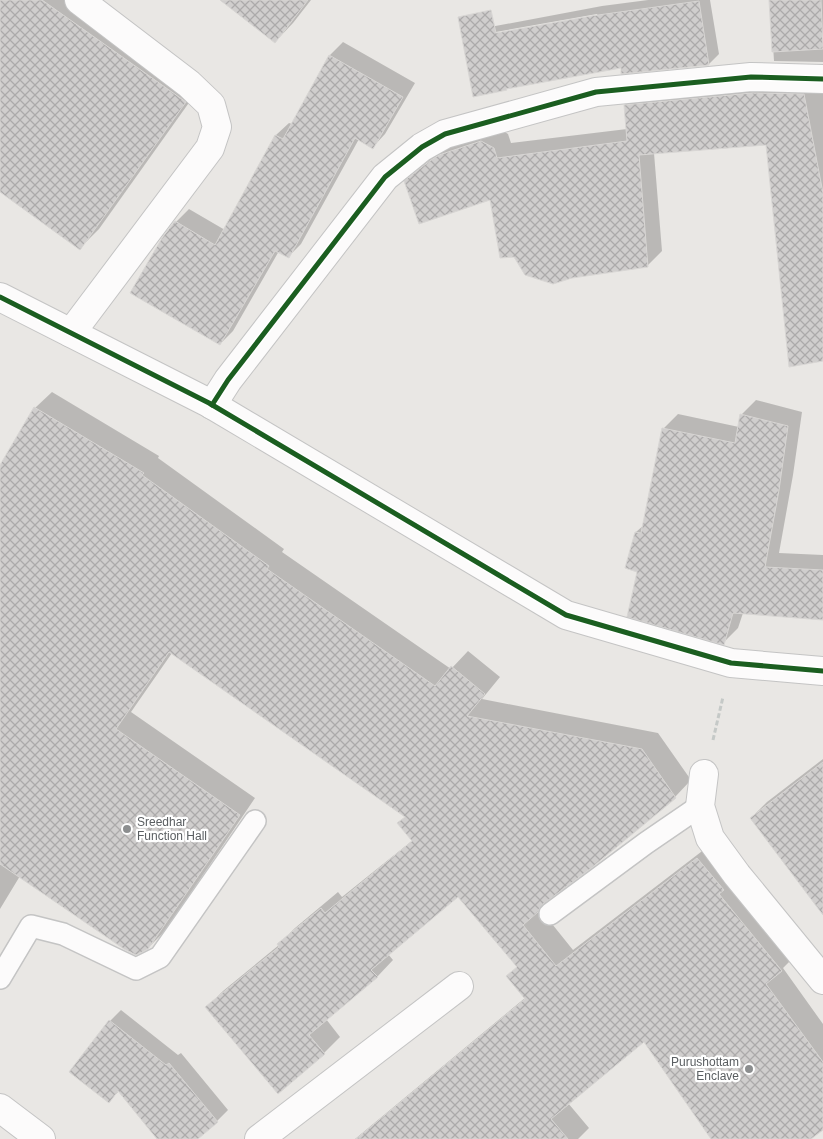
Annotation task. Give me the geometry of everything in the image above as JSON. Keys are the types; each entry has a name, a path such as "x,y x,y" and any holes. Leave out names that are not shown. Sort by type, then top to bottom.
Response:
{"street":[{"path":"71,333 210,148 217,126 211,106 189,84 79,0"},
{"path":"212,405 228,380 386,178 422,147 445,134 596,92 751,78 823,79"},
{"path":"0,297 212,405 566,615 731,663 823,671"},
{"path":"704,774 700,806 710,838 737,875 823,980"},
{"path":"259,1139 459,986"},
{"path":"0,1108 41,1139"}],"lane":[{"path":"550,914 646,843 700,806"},
{"path":"0,978 31,926 63,934 136,969 160,956 255,821"}],"path":[{"path":"704,774 731,663"}],"building":[{"path":"0,0 42,0 186,102 80,250 0,192"},
{"path":"220,0 308,0 275,43"},
{"path":"769,0 821,0 823,49 772,52"},
{"path":"699,1 709,65 621,74 621,68 506,89 473,97 458,17 491,10 496,33 591,16"},
{"path":"329,55 403,97 373,149 355,138 289,258 275,251 220,345 130,293 162,238 175,221 215,245 275,135 283,139"},
{"path":"752,93 804,94 823,193 823,361 789,367 766,145 639,155 648,267 572,278 553,284 525,275 514,257 500,258 490,200 419,224 404,181 439,155 481,141 494,148 497,158 627,141 624,105"},
{"path":"34,407 144,473 142,475 269,566 267,569 435,686 451,666 485,694 467,716 642,749 676,798 590,869 543,904 538,912 523,925 556,966 697,858 724,890 719,894 782,971 766,984 823,1062 823,1130 811,1139 711,1139 644,1042 551,1119 568,1139 356,1139 525,999 506,976 517,967 458,897 371,970 378,977 309,1035 325,1054 278,1094 205,1007 279,947 277,944 321,908 325,913 412,841 397,823 405,817 169,652 116,729 240,815 148,949 136,955 124,949 0,864 0,465"},
{"path":"740,414 788,426 765,567 823,570 823,620 733,613 724,645 627,617 637,572 625,568 635,532 641,533 662,428 735,443"},
{"path":"823,762 823,915 750,818"},
{"path":"109,1020 166,1065 169,1063 218,1122 198,1139 157,1139 118,1091 109,1103 69,1072"}],"cycle path":[{"path":"212,405 228,380 385,177 422,147 445,134 596,92 751,77 823,79"},
{"path":"0,297 209,403 566,615 731,663 823,671"}],"place":[{"name":"Sreedhar Function Hall","path":"127,829"},
{"name":"Purushottam Enclave","path":"749,1069"}]}
